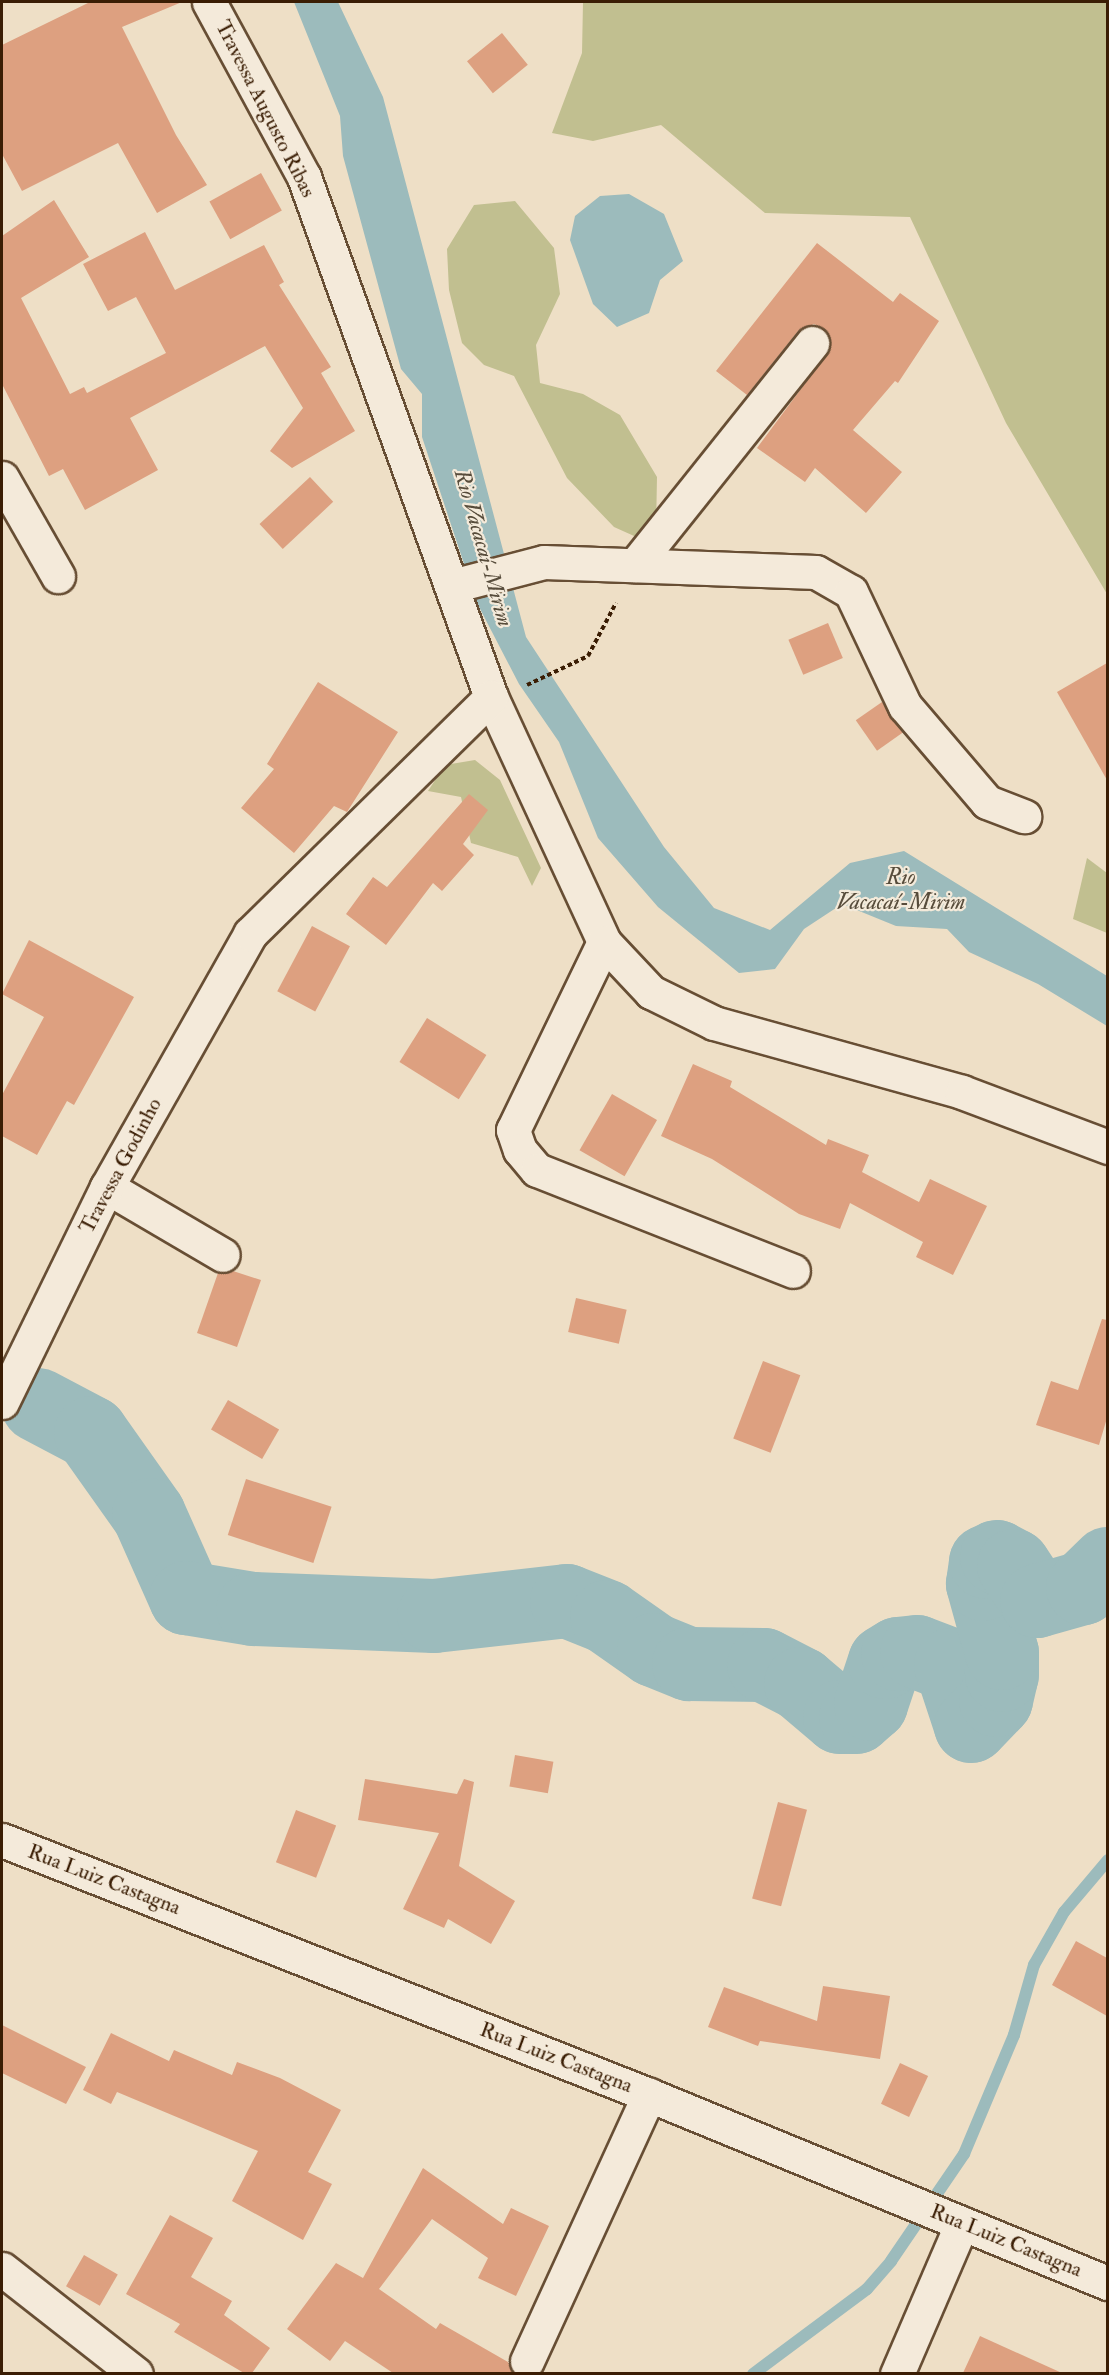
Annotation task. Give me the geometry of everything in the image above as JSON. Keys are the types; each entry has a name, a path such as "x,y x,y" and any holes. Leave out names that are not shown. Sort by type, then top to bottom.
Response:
{"street":[{"name":"Travessa Augusto Ribas","path":"209,2 304,177 452,586 504,693 604,942 651,992 714,1023 962,1092 1107,1147"},
{"path":"636,565 812,343"},
{"path":"2,478 58,576"},
{"path":"452,586 544,562 816,572 851,592 905,706 987,802 1024,816"},
{"name":"Travessa Godinho","path":"2,1402 107,1187 250,934 504,693"},
{"path":"604,942 513,1130 519,1150 537,1170 793,1271"},
{"path":"107,1187 224,1256"},
{"name":"Rua Luiz Castagna","path":"2,1840 649,2095 1107,2283"},
{"path":"527,2361 649,2095"},
{"path":"897,2373 962,2223"},
{"path":"2,2270 136,2373"}],"path":[{"path":"504,693 554,674 588,656 636,565"}],"shaded area":[{"path":"583,2 1107,2 1107,594 1006,423 910,217 765,213 661,125 593,141 552,133 582,53"},
{"path":"515,201 554,248 560,294 536,345 540,383 583,394 620,415 657,477 656,531 643,540 614,527 567,478 514,376 484,365 462,343 449,290 447,249 474,205"},
{"path":"475,760 500,780 541,868 532,886 518,857 471,843 461,797 428,791 445,765"},
{"path":"1087,858 1107,873 1107,933 1073,919"}],"water":[{"name":"Rio Vacacaí-Mirim","path":"294,2 338,2 383,97 526,637 664,847 714,908 770,930 850,863 904,851 1107,976 1107,1026 1038,984 969,952 947,929 896,926 842,904 804,929 775,969 739,973 658,907 598,838 559,742 519,684 477,603 422,437 422,394 401,369 343,156 340,116"},
{"path":"629,194 664,214 683,261 660,280 649,313 617,327 593,304 570,240 575,216 600,196"}],"building":[{"path":"90,2 182,2 122,27 176,135 207,185 157,213 118,143 22,191 2,154 2,45"},
{"path":"502,33 528,65 493,93 467,61"},
{"path":"261,173 282,211 230,239 209,202"},
{"path":"54,200 89,257 21,298 70,394 84,387 87,393 166,353 136,297 108,311 83,264 145,232 175,290 264,245 284,282 279,285 331,367 321,373 355,431 292,468 270,451 303,408 265,346 130,418 158,470 85,510 63,469 49,476 2,384 2,236"},
{"path":"817,243 893,302 900,293 939,321 898,383 895,381 853,430 902,472 866,513 815,468 805,482 757,448 827,354 831,345 824,329 814,324 798,331 747,395 716,371"},
{"path":"310,477 333,502 283,549 260,524"},
{"path":"828,623 843,658 803,675 788,640"},
{"path":"1107,663 1107,780 1057,692"},
{"path":"318,682 398,732 347,812 334,806 294,853 241,808 274,769 267,764"},
{"path":"882,702 903,732 877,751 856,720"},
{"path":"469,794 488,810 463,844 474,855 442,891 433,883 386,945 346,914 373,877 387,887"},
{"path":"312,926 350,946 315,1012 277,991"},
{"path":"29,940 134,997 74,1105 67,1101 37,1155 2,1136 2,1095 44,1017 2,994"},
{"path":"427,1018 486,1055 459,1099 399,1062"},
{"path":"693,1064 732,1081 730,1087 826,1145 828,1139 869,1155 862,1172 919,1202 930,1179 987,1206 953,1275 916,1257 923,1242 850,1203 840,1229 799,1214 712,1159 661,1136"},
{"path":"612,1094 657,1120 625,1176 580,1150"},
{"path":"233,1271 261,1280 237,1347 197,1333 218,1273"},
{"path":"576,1298 627,1310 619,1344 568,1332"},
{"path":"1102,1319 1107,1320 1107,1418 1099,1445 1036,1425 1051,1381 1078,1390"},
{"path":"763,1361 800,1375 771,1453 733,1438"},
{"path":"228,1400 279,1430 262,1459 211,1429"},
{"path":"246,1479 332,1507 313,1563 228,1535"},
{"path":"515,1755 553,1762 548,1793 509,1787"},
{"path":"365,1779 457,1794 464,1779 474,1782 459,1866 515,1901 491,1944 448,1919 444,1928 403,1909 439,1833 358,1820"},
{"path":"778,1802 807,1810 781,1906 752,1899"},
{"path":"296,1810 336,1825 316,1878 276,1862"},
{"path":"1076,1941 1107,1958 1107,2016 1052,1985"},
{"path":"823,1986 890,1996 880,2059 760,2041 758,2046 708,2027 724,1987 817,2021"},
{"path":"2,2025 86,2067 66,2104 2,2073"},
{"path":"111,2033 169,2061 174,2050 232,2075 237,2062 280,2078 341,2110 308,2172 332,2184 303,2240 232,2201 258,2151 117,2092 111,2104 83,2090"},
{"path":"900,2063 928,2076 909,2117 881,2104"},
{"path":"423,2168 503,2224 511,2208 549,2226 516,2296 478,2278 488,2258 432,2219 379,2289 436,2329 440,2323 508,2362 514,2373 393,2373 345,2341 330,2361 287,2329 336,2263 363,2278"},
{"path":"170,2215 213,2238 191,2277 232,2301 224,2315 270,2348 252,2373 244,2373 174,2332 180,2324 126,2294"},
{"path":"84,2255 118,2274 100,2306 66,2286"},
{"path":"980,2336 1062,2373 963,2373"}],"waterway":[{"path":"38,1405 91,1433 149,1515 186,1598 253,1609 434,1616 567,1601 607,1617 654,1650 689,1664 764,1665 801,1684 840,1717 856,1717 871,1704 885,1662 898,1654 917,1652 951,1665 971,1726 996,1700 1002,1675 1002,1653 983,1584 986,1562 997,1557 1014,1566 1037,1601 1083,1588 1108,1564"},
{"path":"753,2374 867,2289 891,2261 964,2154 1014,2035 1034,1965 1064,1912 1108,1860"}]}
